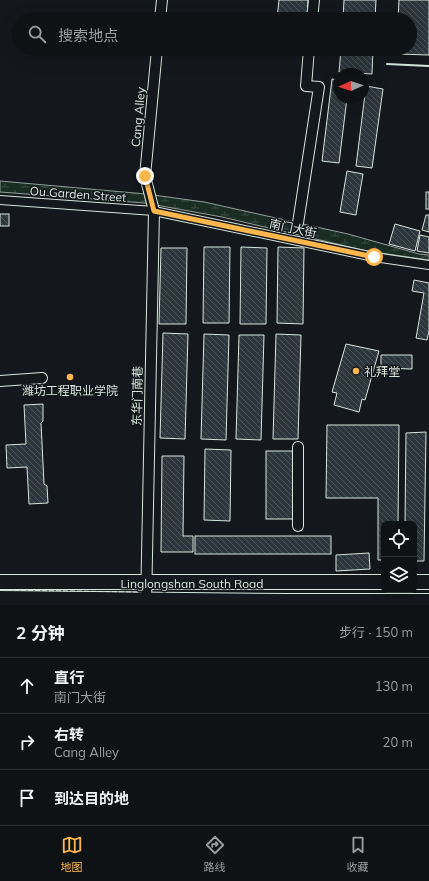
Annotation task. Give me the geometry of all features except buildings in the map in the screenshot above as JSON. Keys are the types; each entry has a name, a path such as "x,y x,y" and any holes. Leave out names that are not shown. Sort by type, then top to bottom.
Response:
{"main road":[{"name":"Linglongshan South Road","path":"0,582 381,582"},
{"path":"417,582 429,582"},
{"name":"Linglongshan South Road","path":"0,598 243,603 429,601"}],"street":[{"path":"161,12 162,0"},
{"path":"313,12 314,0"},
{"name":"Cang Alley","path":"154,211 145,176 156,56"},
{"path":"298,223 319,87 306,86 308,56"},
{"name":"Ou Garden Street","path":"0,200 154,211"},
{"name":"南门大街","path":"154,211 374,257 429,265"},
{"name":"东华门南巷","path":"146,602 154,211"},
{"path":"0,381 42,378"},
{"path":"298,447 298,526"}],"green space":[{"path":"0,181 146,194 204,202 348,234 419,254 429,255 429,260 367,251 222,217 145,203 0,192"}],"fence":[{"path":"0,590 139,592"}],"wall":[{"path":"387,64 429,66"}],"place":[{"name":"礼拜堂","path":"356,371"},
{"name":"潍坊工程职业学院","path":"70,377"}],"route":[{"path":"145,176 154,211 374,257"}]}
